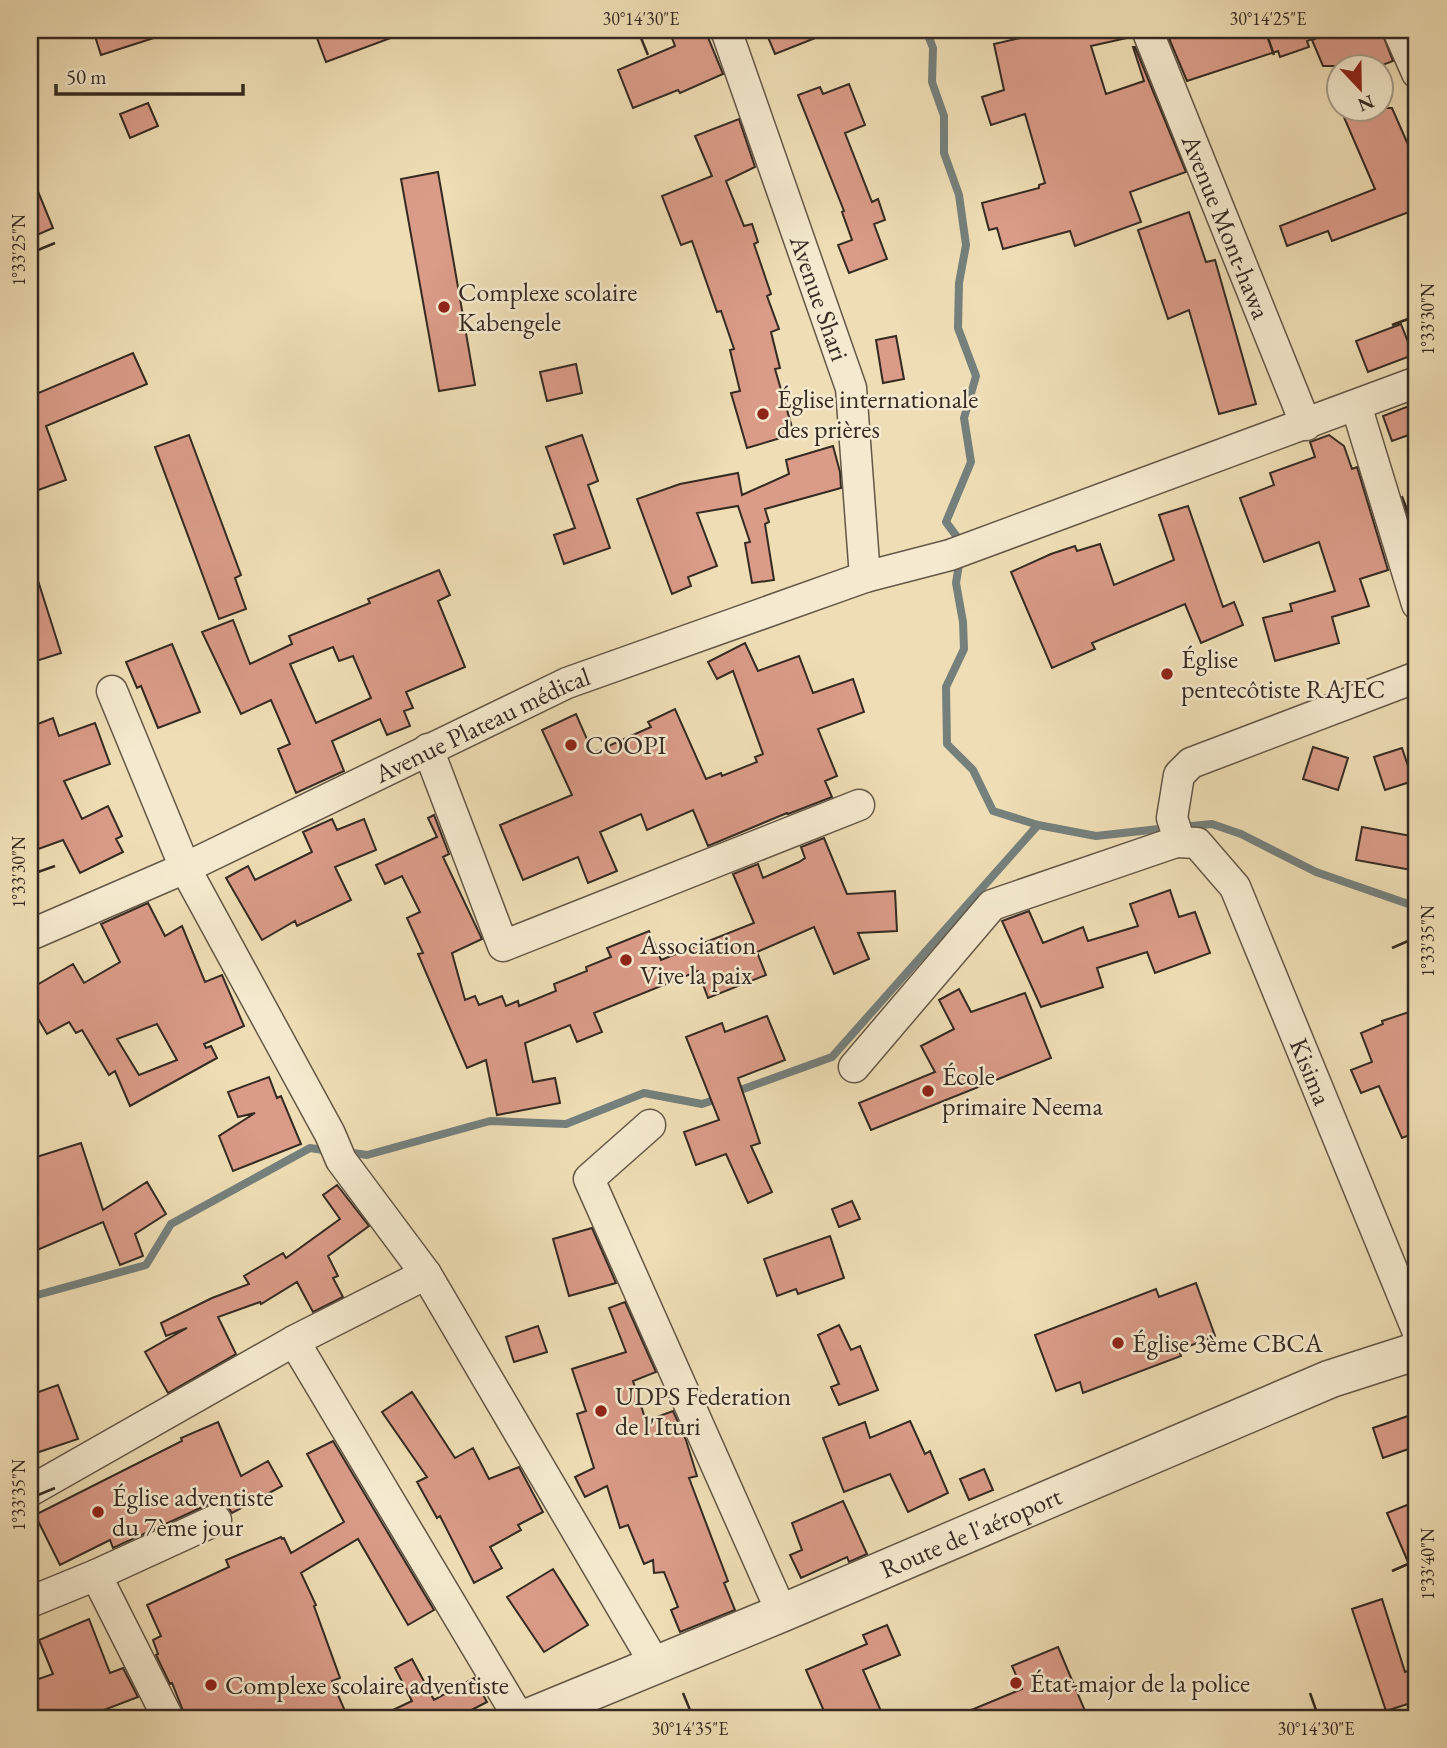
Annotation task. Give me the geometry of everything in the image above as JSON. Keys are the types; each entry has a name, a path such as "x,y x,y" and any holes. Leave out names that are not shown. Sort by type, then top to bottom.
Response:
{"street":[{"name":"Avenue Shari","path":"726,30 851,388 865,577"},
{"name":"Avenue Mont-hawa","path":"1147,30 1306,425"},
{"path":"1398,30 1417,73"},
{"name":"Avenue Plateau médical","path":"30,935 185,868 568,683 865,577 950,555 1417,382"},
{"path":"1356,405 1417,604"},
{"path":"854,1067 992,905 1175,830 1179,775 1191,763 1417,677"},
{"path":"112,691 185,868 336,1147 426,1274 655,1664"},
{"path":"428,749 503,946 859,806"},
{"name":"Kisima","path":"1175,830 1197,843 1236,887 1417,1330"},
{"path":"650,1125 589,1179 782,1613"},
{"path":"30,1491 294,1340 426,1274"},
{"path":"294,1340 519,1718"},
{"name":"Route de l'aéroport","path":"527,1718 782,1613 1330,1379 1417,1350"},
{"path":"30,1602 216,1520"},
{"path":"96,1575 169,1718"}],"building":[{"path":"93,30 165,30 166,34 101,55"},
{"path":"314,30 406,30 407,32 326,62"},
{"path":"669,30 705,30 723,74 680,93 678,90 633,108 618,70 675,46"},
{"path":"765,30 833,30 833,31 775,54"},
{"path":"1056,30 1126,30 1127,38 1091,46 1106,94 1144,81 1135,47 1186,172 1130,192 1141,222 1075,246 1070,231 1003,249 997,228 989,230 982,203 1039,188 1039,185 1045,183 1025,114 991,125 982,97 1004,90 994,44"},
{"path":"1187,30 1329,30 1330,33 1337,30 1381,30 1390,52 1324,52 1323,66 1312,40 1329,33 1307,41 1309,47 1280,57 1278,51 1187,81 1168,36"},
{"path":"849,84 865,125 845,133 872,202 878,199 885,220 874,224 887,259 849,273 838,245 852,240 842,212 844,211 798,95 820,87 823,94"},
{"path":"148,103 158,126 130,138 120,114"},
{"path":"1394,113 1417,165 1417,209 1332,241 1328,231 1287,246 1280,226 1375,189 1346,122 1394,122"},
{"path":"739,119 755,167 726,181 744,226 752,224 758,242 754,244 771,294 767,296 779,329 771,332 780,368 775,369 794,434 747,448 731,393 740,391 730,350 734,349 721,311 717,312 692,241 681,245 662,196 712,176 695,136"},
{"path":"30,172 53,228 30,238"},
{"path":"438,172 475,385 439,391 401,179"},
{"path":"1189,212 1206,262 1215,260 1256,404 1219,414 1189,310 1168,319 1138,230"},
{"path":"1401,324 1413,355 1368,372 1356,341"},
{"path":"896,336 904,379 883,383 876,340"},
{"path":"133,353 147,384 46,426 66,480 30,493 30,389 32,388 34,395"},
{"path":"576,364 582,393 547,401 540,372"},
{"path":"1417,403 1417,432 1392,441 1383,416"},
{"path":"189,435 241,575 235,578 246,609 219,619 155,447"},
{"path":"582,435 598,481 588,485 610,548 564,564 554,535 575,528 546,447"},
{"path":"1329,435 1344,446 1352,469 1357,467 1388,570 1360,579 1369,606 1332,617 1339,643 1275,661 1263,618 1292,611 1290,604 1335,591 1319,542 1264,562 1240,498 1274,485 1270,473 1315,457 1310,442"},
{"path":"833,446 841,488 765,509 769,522 765,524 774,580 752,583 745,543 750,542 738,506 697,513 717,566 688,577 691,586 672,594 637,499 680,484 738,473 742,495 789,474 786,460"},
{"path":"1402,496 1408,512 1417,508 1417,545"},
{"path":"1188,506 1223,607 1234,602 1243,625 1201,643 1185,604 1092,643 1095,649 1052,668 1011,572 1075,546 1077,551 1100,544 1114,585 1174,560 1159,515"},
{"path":"34,568 61,653 30,663 30,569"},
{"path":"439,570 450,595 438,601 465,667 406,692 413,708 404,711 410,726 387,735 380,719 332,741 344,771 296,793 278,749 290,744 271,700 241,714 202,632 233,620 250,664 292,644 289,636 370,603 368,599","holes":["333,647 339,661 353,656 371,698 316,723 290,664"]},
{"path":"745,643 758,671 799,656 813,693 853,679 864,712 818,729 837,776 825,781 832,797 708,846 693,810 647,830 641,814 600,832 617,871 588,883 578,857 523,880 500,825 572,795 542,730 576,714 593,753 651,727 648,722 675,709 706,779 721,773 722,776 757,762 755,757 763,754 733,671 717,679 708,662"},
{"path":"172,644 200,712 158,728 141,686 137,688 126,662"},
{"path":"53,718 59,736 95,723 110,764 64,781 82,819 108,806 122,836 116,839 123,852 80,873 63,840 30,852 30,727"},
{"path":"1313,747 1348,758 1338,790 1303,779"},
{"path":"1402,748 1413,781 1385,790 1374,757"},
{"path":"434,815 449,854 443,857 482,939 452,953 465,1000 475,996 479,1005 502,996 506,1006 518,1001 519,1006 556,991 554,984 587,971 586,967 611,957 607,948 649,931 661,960 754,923 733,874 758,864 763,878 799,862 805,858 801,847 824,838 847,894 895,891 897,931 858,933 869,959 834,974 814,927 757,952 766,975 708,998 698,971 594,1013 602,1032 577,1042 570,1025 525,1043 533,1082 555,1078 560,1103 497,1115 486,1060 467,1068 418,954 423,953 407,918 420,912 402,876 385,884 376,865 437,837 428,818"},
{"path":"332,819 337,830 364,819 376,850 335,867 351,900 297,926 295,921 262,940 226,878 248,866 255,880 312,852 303,832"},
{"path":"1362,827 1417,837 1417,871 1356,860"},
{"path":"1170,890 1179,917 1195,912 1210,953 1155,973 1147,952 1097,968 1103,987 1041,1007 1002,921 1029,911 1043,943 1083,927 1088,941 1138,926 1130,904"},
{"path":"148,903 165,936 182,926 205,982 222,975 244,1026 204,1044 206,1048 211,1046 217,1058 130,1106 115,1071 109,1075 82,1030 76,1033 69,1022 47,1034 30,1005 30,989 73,964 84,983 120,962 101,924","holes":["157,1024 177,1060 139,1075 117,1039"]},
{"path":"959,989 971,1012 1025,993 1051,1058 871,1130 859,1103 935,1072 921,1046 954,1029 939,1000"},
{"path":"1409,1012 1417,1036 1417,1132 1402,1138 1379,1086 1361,1093 1351,1070 1372,1062 1361,1033 1383,1024 1382,1021"},
{"path":"767,1016 785,1060 738,1078 760,1143 751,1146 772,1192 748,1203 726,1154 696,1165 684,1132 719,1120 686,1037 722,1023 725,1032"},
{"path":"269,1077 277,1098 281,1096 301,1144 233,1171 219,1136 255,1113 238,1117 228,1092"},
{"path":"81,1143 103,1210 147,1182 166,1214 135,1234 143,1256 120,1265 103,1222 30,1253 30,1159"},
{"path":"337,1185 369,1226 328,1256 338,1276 333,1278 343,1297 313,1312 297,1282 261,1304 260,1302 218,1317 236,1354 168,1393 145,1352 187,1328 166,1336 161,1323 212,1298 249,1284 244,1276 283,1253 286,1258 340,1219 323,1195"},
{"path":"852,1201 860,1219 839,1227 832,1209"},
{"path":"592,1228 616,1283 569,1296 553,1239"},
{"path":"830,1236 844,1278 798,1294 796,1289 777,1296 764,1259"},
{"name":"Église 3ème CBCA","path":"1196,1283 1215,1336 1179,1350 1181,1356 1083,1393 1080,1382 1056,1391 1035,1335 1156,1289 1159,1297"},
{"path":"625,1302 656,1372 633,1381 646,1421 673,1411 686,1440 697,1476 689,1478 728,1581 724,1583 735,1610 680,1632 671,1610 678,1607 664,1572 654,1573 653,1560 644,1564 628,1525 620,1528 607,1486 585,1497 575,1477 594,1468 577,1414 586,1411 572,1369 626,1352 609,1308"},
{"path":"839,1325 851,1350 860,1346 878,1390 839,1405 831,1387 839,1384 818,1335"},
{"path":"538,1326 547,1352 514,1362 506,1337"},
{"path":"58,1385 78,1439 30,1455 30,1395"},
{"path":"412,1392 455,1458 473,1448 489,1479 519,1467 543,1512 518,1525 521,1530 490,1547 502,1568 474,1583 440,1516 437,1518 417,1482 427,1477 382,1412"},
{"path":"1417,1413 1417,1446 1383,1458 1373,1428"},
{"path":"910,1421 925,1454 930,1451 948,1493 908,1512 890,1474 844,1492 823,1438 865,1422 870,1438"},
{"path":"218,1422 241,1476 268,1461 282,1486 232,1513 227,1506 209,1504 113,1548 110,1540 60,1565 35,1515 182,1441 181,1438"},
{"path":"333,1441 434,1610 408,1625 358,1539 301,1573 316,1605 314,1606 340,1678 332,1681 348,1718 186,1718 172,1683 170,1684 156,1655 158,1654 153,1640 161,1636 147,1605 229,1567 226,1560 281,1537 291,1553 344,1522 307,1454"},
{"path":"984,1469 993,1490 969,1500 960,1479"},
{"path":"843,1501 867,1554 849,1562 847,1557 801,1578 790,1555 802,1550 792,1523"},
{"path":"1417,1501 1417,1583 1387,1513"},
{"path":"553,1569 588,1625 544,1652 507,1597"},
{"path":"1382,1599 1405,1672 1417,1668 1417,1701 1386,1711 1352,1609"},
{"path":"89,1619 110,1673 123,1668 138,1697 83,1718 30,1718 30,1682 53,1674 39,1640"},
{"path":"887,1625 900,1655 863,1670 884,1718 827,1718 806,1670 867,1644 863,1635"},
{"path":"1058,1647 1088,1718 952,1718 1022,1689 1012,1666"},
{"path":"412,1659 434,1700 474,1678 487,1702 456,1718 376,1718 412,1701 395,1668"}],"waterway":[{"path":"926,30 933,48 932,82 944,116 944,153 959,195 966,245 959,283 958,328 976,376 964,418 971,462 946,522 963,545"},
{"path":"960,558 956,583 963,622 964,649 946,687 947,744 973,770 993,811 1038,825 1096,836 1168,828"},
{"path":"1181,827 1212,824 1241,834 1316,872 1417,907"},
{"path":"732,1093 832,1057 1038,825"},
{"path":"346,1152 367,1155 490,1121 566,1124 644,1093 702,1104 720,1098"},
{"path":"30,1297 146,1265 171,1224 310,1148 330,1151"}],"place":[{"name":"Complexe scolaire Kabengele","path":"444,307"},
{"name":"Église internationale des prières","path":"763,414"},
{"name":"Église pentecôtiste RAJEC","path":"1167,674"},
{"name":"COOPI","path":"571,745"},
{"name":"Association Vive la paix","path":"626,960"},
{"name":"École primaire Neema","path":"928,1091"},
{"name":"Église 3ème CBCA","path":"1118,1343"},
{"name":"UDPS Federation de l'Ituri","path":"601,1411"},
{"name":"Église adventiste du 7ème jour","path":"98,1512"},
{"name":"État-major de la police","path":"1016,1683"},
{"name":"Complexe scolaire adventiste","path":"211,1685"}]}
